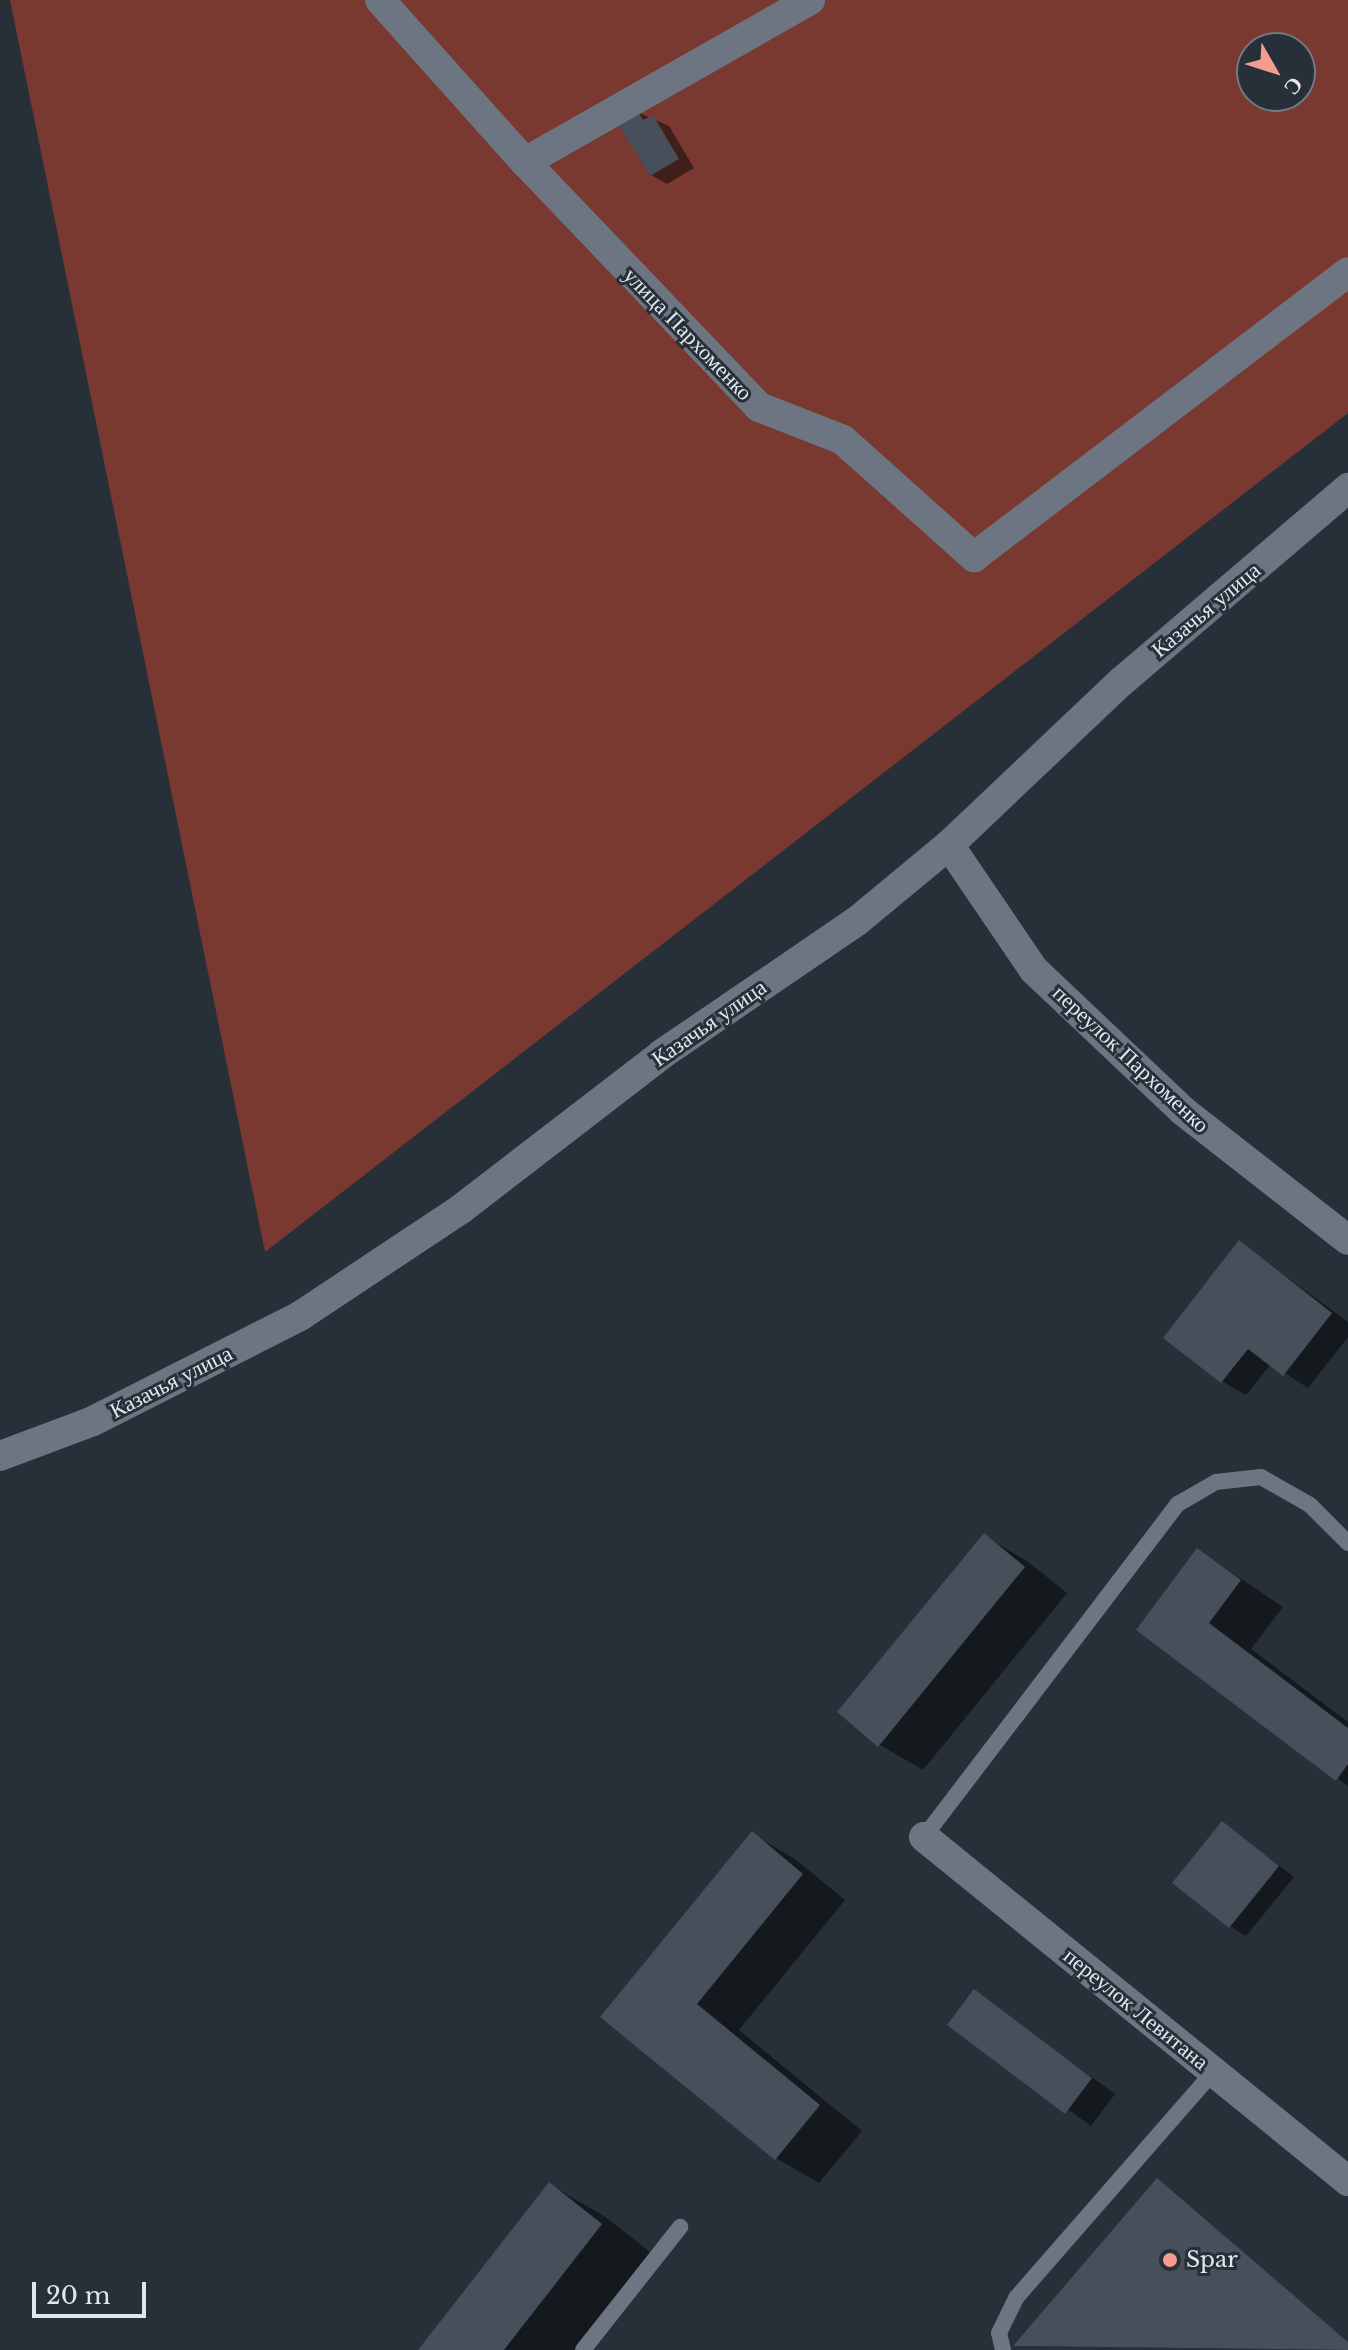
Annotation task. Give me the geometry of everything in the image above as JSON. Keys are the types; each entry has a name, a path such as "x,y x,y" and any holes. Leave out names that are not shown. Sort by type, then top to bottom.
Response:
{"street":[{"name":"улица Пархоменко","path":"380,0 525,162 759,407 843,440 974,557 1348,272"},
{"path":"525,162 810,0"},
{"name":"Казачья улица","path":"0,1456 93,1421 300,1316 461,1209 662,1054 857,921 949,845 1121,682 1348,488"},
{"name":"переулок Пархоменко","path":"949,845 1034,970 1183,1111 1348,1240"},
{"name":"переулок Левитана","path":"924,1837 1348,2181"}],"lane":[{"path":"924,1837 1178,1504 1216,1482 1261,1477 1310,1505 1348,1543"},
{"path":"1003,2350 999,2333 1016,2298 1213,2072"},
{"path":"583,2350 680,2227"}],"shaded area":[{"path":"10,0 1348,0 1348,413 265,1252"}],"building":[{"path":"637,110 643,120 653,115 679,159 650,176 617,122"},
{"path":"1239,1240 1332,1313 1283,1376 1248,1349 1221,1383 1163,1338"},
{"path":"984,1533 1025,1567 878,1747 837,1712"},
{"path":"1197,1548 1241,1580 1209,1623 1348,1728 1348,1764 1336,1781 1136,1630"},
{"path":"1222,1821 1279,1866 1229,1928 1172,1883"},
{"path":"752,1831 803,1874 697,2004 820,2105 775,2160 600,2017"},
{"path":"974,1989 1092,2078 1065,2114 947,2025"},
{"name":"Spar","path":"1157,2178 1348,2342 1348,2350 1013,2346"},
{"path":"549,2182 602,2224 504,2350 418,2350"}],"place":[{"name":"Spar","path":"1170,2260"}]}
